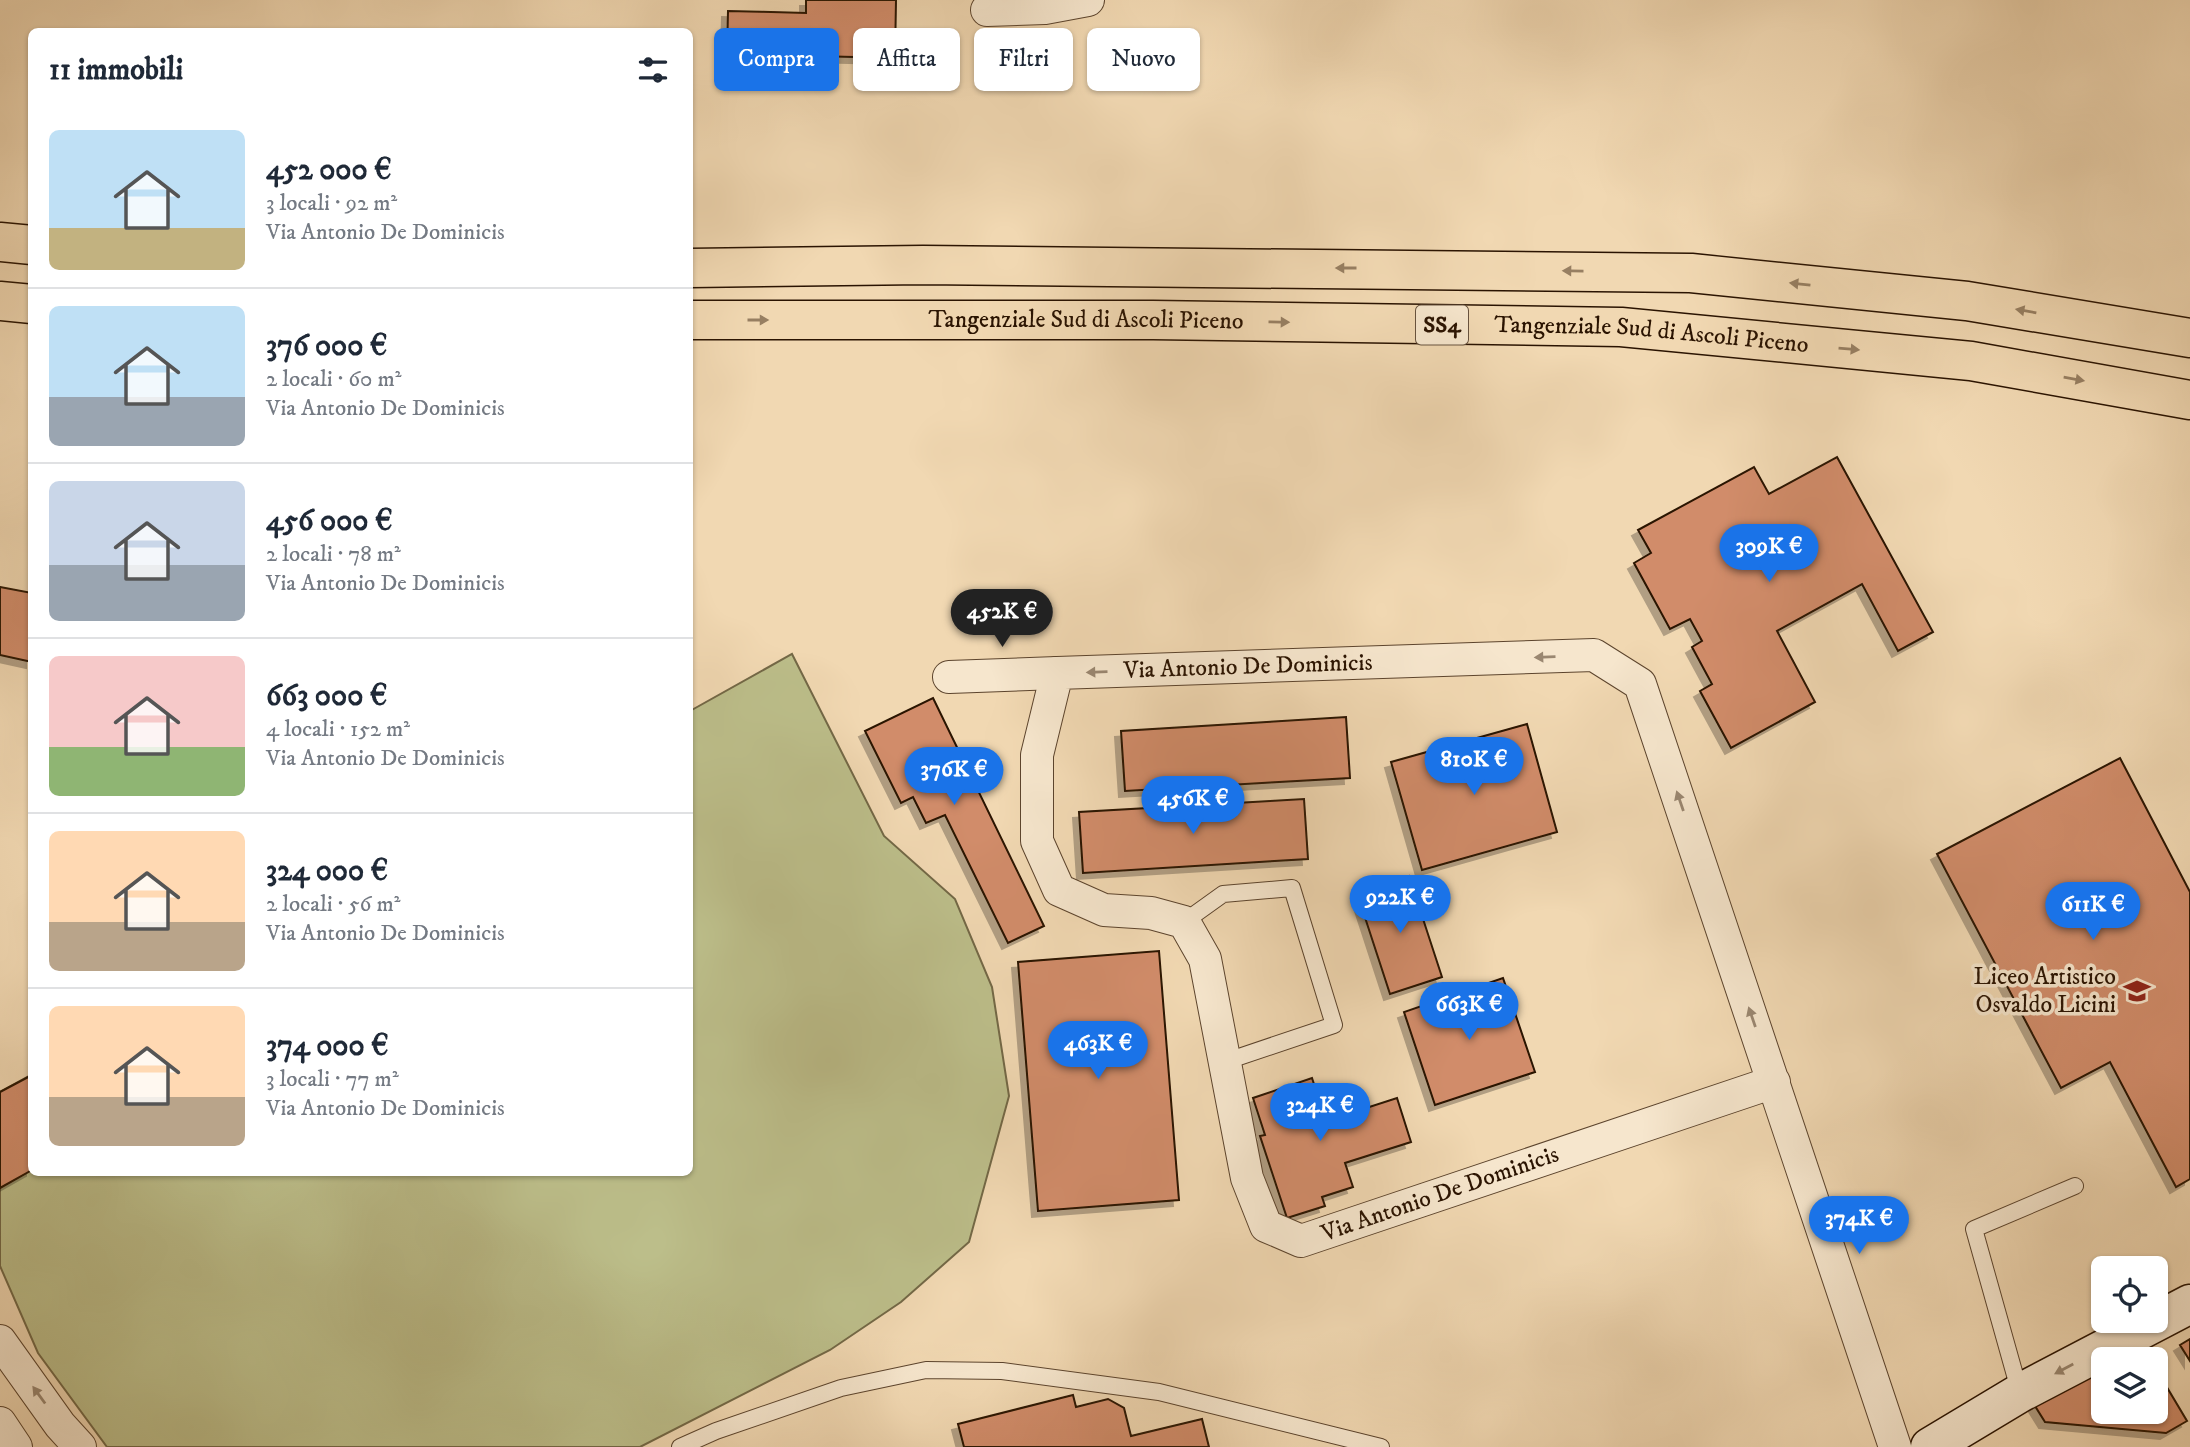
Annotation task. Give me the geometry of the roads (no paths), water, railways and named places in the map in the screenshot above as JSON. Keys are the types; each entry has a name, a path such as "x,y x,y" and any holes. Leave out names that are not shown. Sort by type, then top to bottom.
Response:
{"highway":[{"path":"0,242 28,245"},
{"name":"SS4","path":"693,268 936,265 1691,273 1967,301 2190,338"},
{"path":"0,301 28,304"},
{"name":"Tangenziale Sud di Ascoli Piceno","path":"693,320 1153,320 1621,327 1971,360 2190,400"}],"street":[{"path":"987,10 1045,8 1088,0"},
{"name":"Via Antonio De Dominicis","path":"949,677 1594,655 1640,684 1895,1447"},
{"path":"1057,673 1037,755 1037,841 1059,890 1104,910 1151,912 1184,922"},
{"name":"Via Antonio De Dominicis","path":"1184,922 1205,959 1247,1178 1266,1226 1301,1241 1774,1082"},
{"path":"1930,1447 2020,1393 2190,1304"},
{"path":"0,1341 60,1425 80,1447"},
{"path":"0,1423 16,1447"}],"lane":[{"path":"1184,922 1223,894 1292,888 1334,1025 1224,1062"},
{"path":"2020,1393 1974,1229 2075,1186"},
{"path":"680,1447 841,1388 926,1370 1002,1371 1159,1392 1381,1447"}],"place":[{"name":"Liceo Artistico Osvaldo Licini","path":"2137,991"}]}
